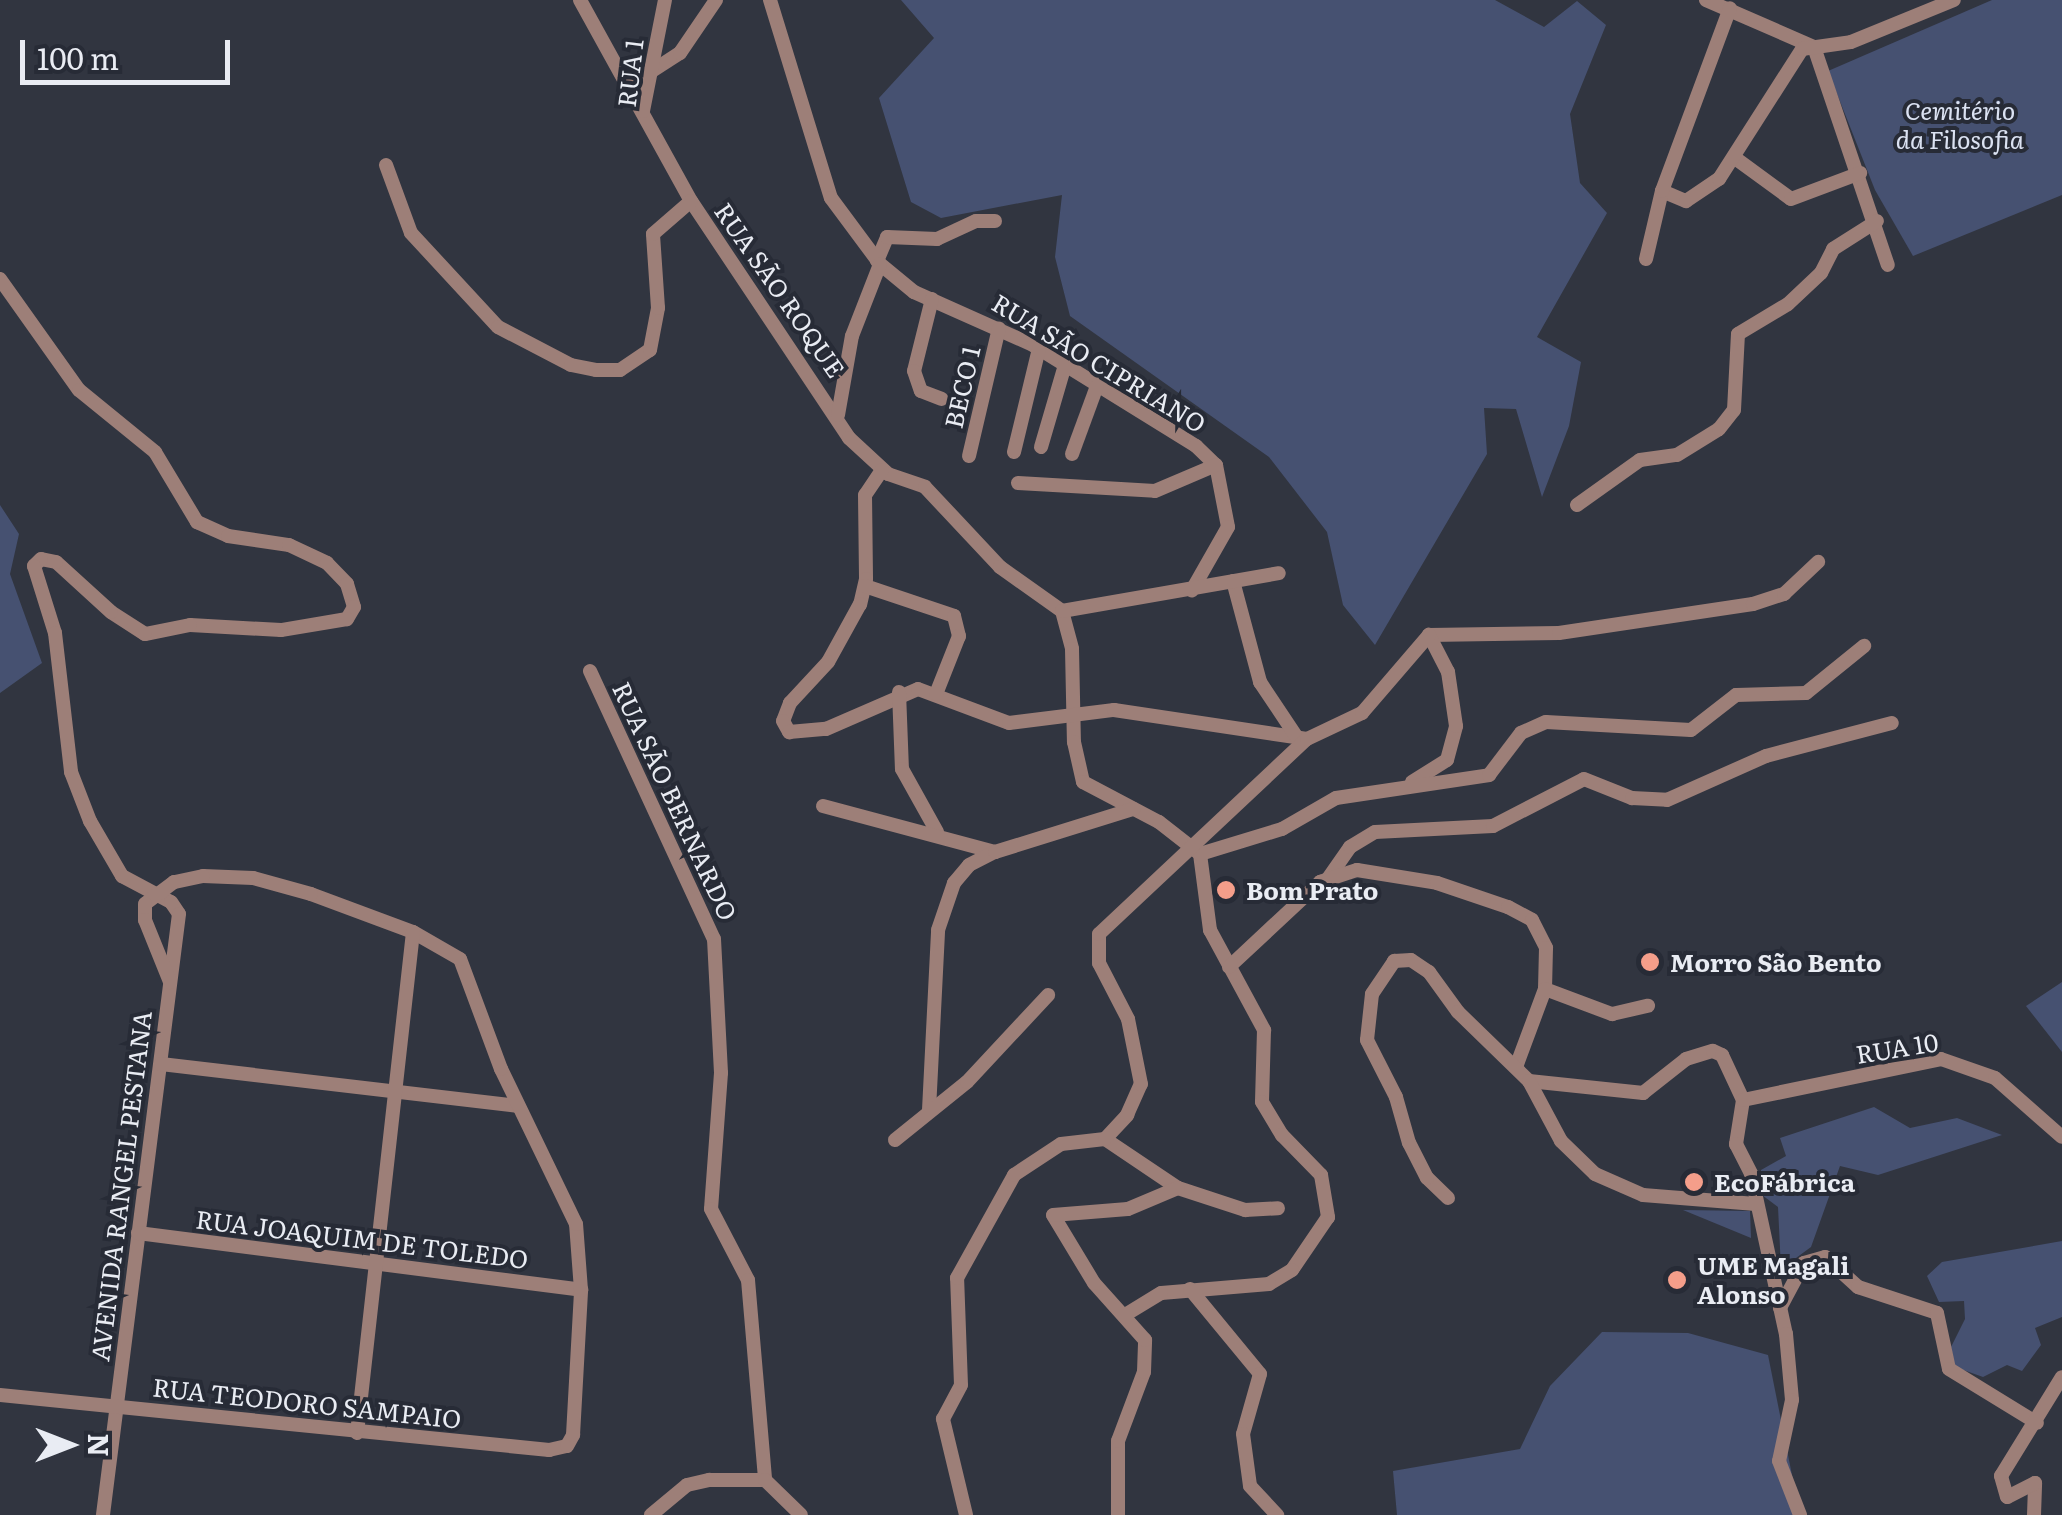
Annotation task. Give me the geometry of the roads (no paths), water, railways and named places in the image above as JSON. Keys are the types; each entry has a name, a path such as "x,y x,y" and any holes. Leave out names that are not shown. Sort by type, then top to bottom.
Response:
{"street":[{"path":"580,0 643,112"},
{"name":"RUA 1","path":"664,0 643,112 691,200"},
{"path":"623,74 649,73 692,40 716,0"},
{"name":"RUA SÃO CIPRIANO","path":"770,0 831,198 878,263 932,299 1040,349 1208,453 1228,498 1228,527 1192,590"},
{"path":"1706,0 1814,47 1876,220 1888,265"},
{"path":"1662,191 1690,200 1719,179 1790,61 1814,47 1850,42 1954,0"},
{"path":"1646,259 1662,191 1730,8"},
{"path":"1734,158 1786,198 1860,173"},
{"name":"RUA SÃO ROQUE","path":"386,165 411,233 498,327 571,365 596,370 620,370 650,350 658,308 653,234 691,200 838,415 849,438 882,470 925,487 1000,566 1062,610"},
{"path":"1576,505 1640,460 1678,455 1719,429 1734,410 1738,387 1733,344 1738,334 1804,291 1833,249 1876,220"},
{"path":"838,415 852,336 887,237 937,240 976,222 995,221"},
{"path":"0,278 79,390 156,452 197,522 213,532 308,553 327,563 353,596 351,615 338,622 254,632 190,626 145,634 111,612 56,562 36,560 59,657 71,772 122,876 154,893"},
{"path":"932,299 914,371 921,390 942,399"},
{"name":"BECO 1","path":"969,456 998,328"},
{"path":"1014,452 1040,349"},
{"path":"1041,447 1065,365"},
{"path":"1072,454 1097,386"},
{"path":"1018,482 1155,491 1216,465"},
{"path":"882,470 863,509 865,586 840,646 790,702 786,729 794,734 826,729 899,692 936,694 1009,723 1033,725 1076,714 1142,711 1301,738"},
{"path":"1105,1139 1127,1115 1141,1072 1128,1020 1099,963 1100,934 1196,851 1301,738 1362,713 1429,636 1559,632 1742,606 1784,594 1818,562"},
{"path":"1125,1315 1146,1298 1190,1289 1269,1284 1292,1270 1328,1218 1321,1175 1282,1136 1262,1102 1264,1030 1210,930 1196,851 1133,809 1083,782 1074,742 1072,649 1062,610 1279,572"},
{"path":"1233,581 1260,682 1301,738"},
{"path":"865,586 954,616 959,636 936,694"},
{"path":"1370,795 1438,770 1453,747 1454,694 1429,636"},
{"path":"1196,851 1282,828 1336,798 1488,775 1521,733 1558,719 1691,730 1736,695 1806,693 1864,646"},
{"name":"RUA SÃO BERNARDO","path":"590,670 714,939 721,1073 711,1209 751,1292 765,1480"},
{"path":"899,692 902,769 936,832"},
{"path":"1229,967 1327,880 1350,847 1375,832 1494,826 1584,779 1632,798 1667,800 1766,756 1892,723"},
{"path":"823,806 936,832 995,852"},
{"path":"929,1110 941,914 968,866 995,852 1133,809"},
{"path":"1327,880 1357,870 1437,882 1523,913 1540,930 1546,948 1545,989 1516,1067"},
{"path":"170,983 144,920 145,904 154,893 203,876 253,878 413,932 460,960 518,1106 567,1196 580,1250 581,1290"},
{"name":"AVENIDA RANGEL PESTANA","path":"103,1515 179,914 154,893"},
{"path":"357,1432 413,932"},
{"path":"1448,1198 1427,1178 1371,1054 1366,1018 1384,967 1402,960 1422,966 1529,1081 1561,1141 1612,1183 1678,1201 1756,1204"},
{"path":"1545,989 1612,1014 1648,1006"},
{"path":"896,1140 967,1082 1048,995"},
{"path":"1529,1081 1643,1093 1686,1059 1713,1051 1722,1055 1744,1100 1736,1144 1756,1204 1780,1309 1792,1400 1779,1460 1800,1515"},
{"name":"RUA 10","path":"1744,1100 1941,1059 1980,1070 2016,1092 2062,1137"},
{"path":"161,1064 518,1106"},
{"path":"966,1515 942,1419 962,1385 956,1278 999,1192 1024,1165 1061,1144 1105,1139 1178,1188 1245,1210 1278,1208"},
{"path":"1118,1515 1118,1441 1148,1352 1125,1315 1094,1283 1053,1215 1128,1209 1178,1188"},
{"name":"RUA JOAQUIM DE TOLEDO","path":"138,1233 581,1290"},
{"path":"1780,1309 1804,1263 1825,1257 1858,1288 1937,1312 1950,1370 2036,1423"},
{"path":"1190,1289 1260,1374 1245,1419 1245,1453 1256,1498 1277,1515"},
{"name":"RUA TEODORO SAMPAIO","path":"0,1395 549,1450 568,1446 573,1435 581,1290"},
{"path":"2034,1515 2035,1482 2007,1497 2001,1476 2061,1382"},
{"path":"651,1515 696,1481 765,1480 801,1515"}],"place":[{"name":"Bom Prato","path":"1226,890"},
{"name":"Morro São Bento","path":"1650,962"},
{"name":"EcoFábrica","path":"1694,1182"},
{"name":"UME Magali Alonso","path":"1677,1280"}],"park label":[{"name":"Cemitério da Filosofia","path":"1960,126"}]}
